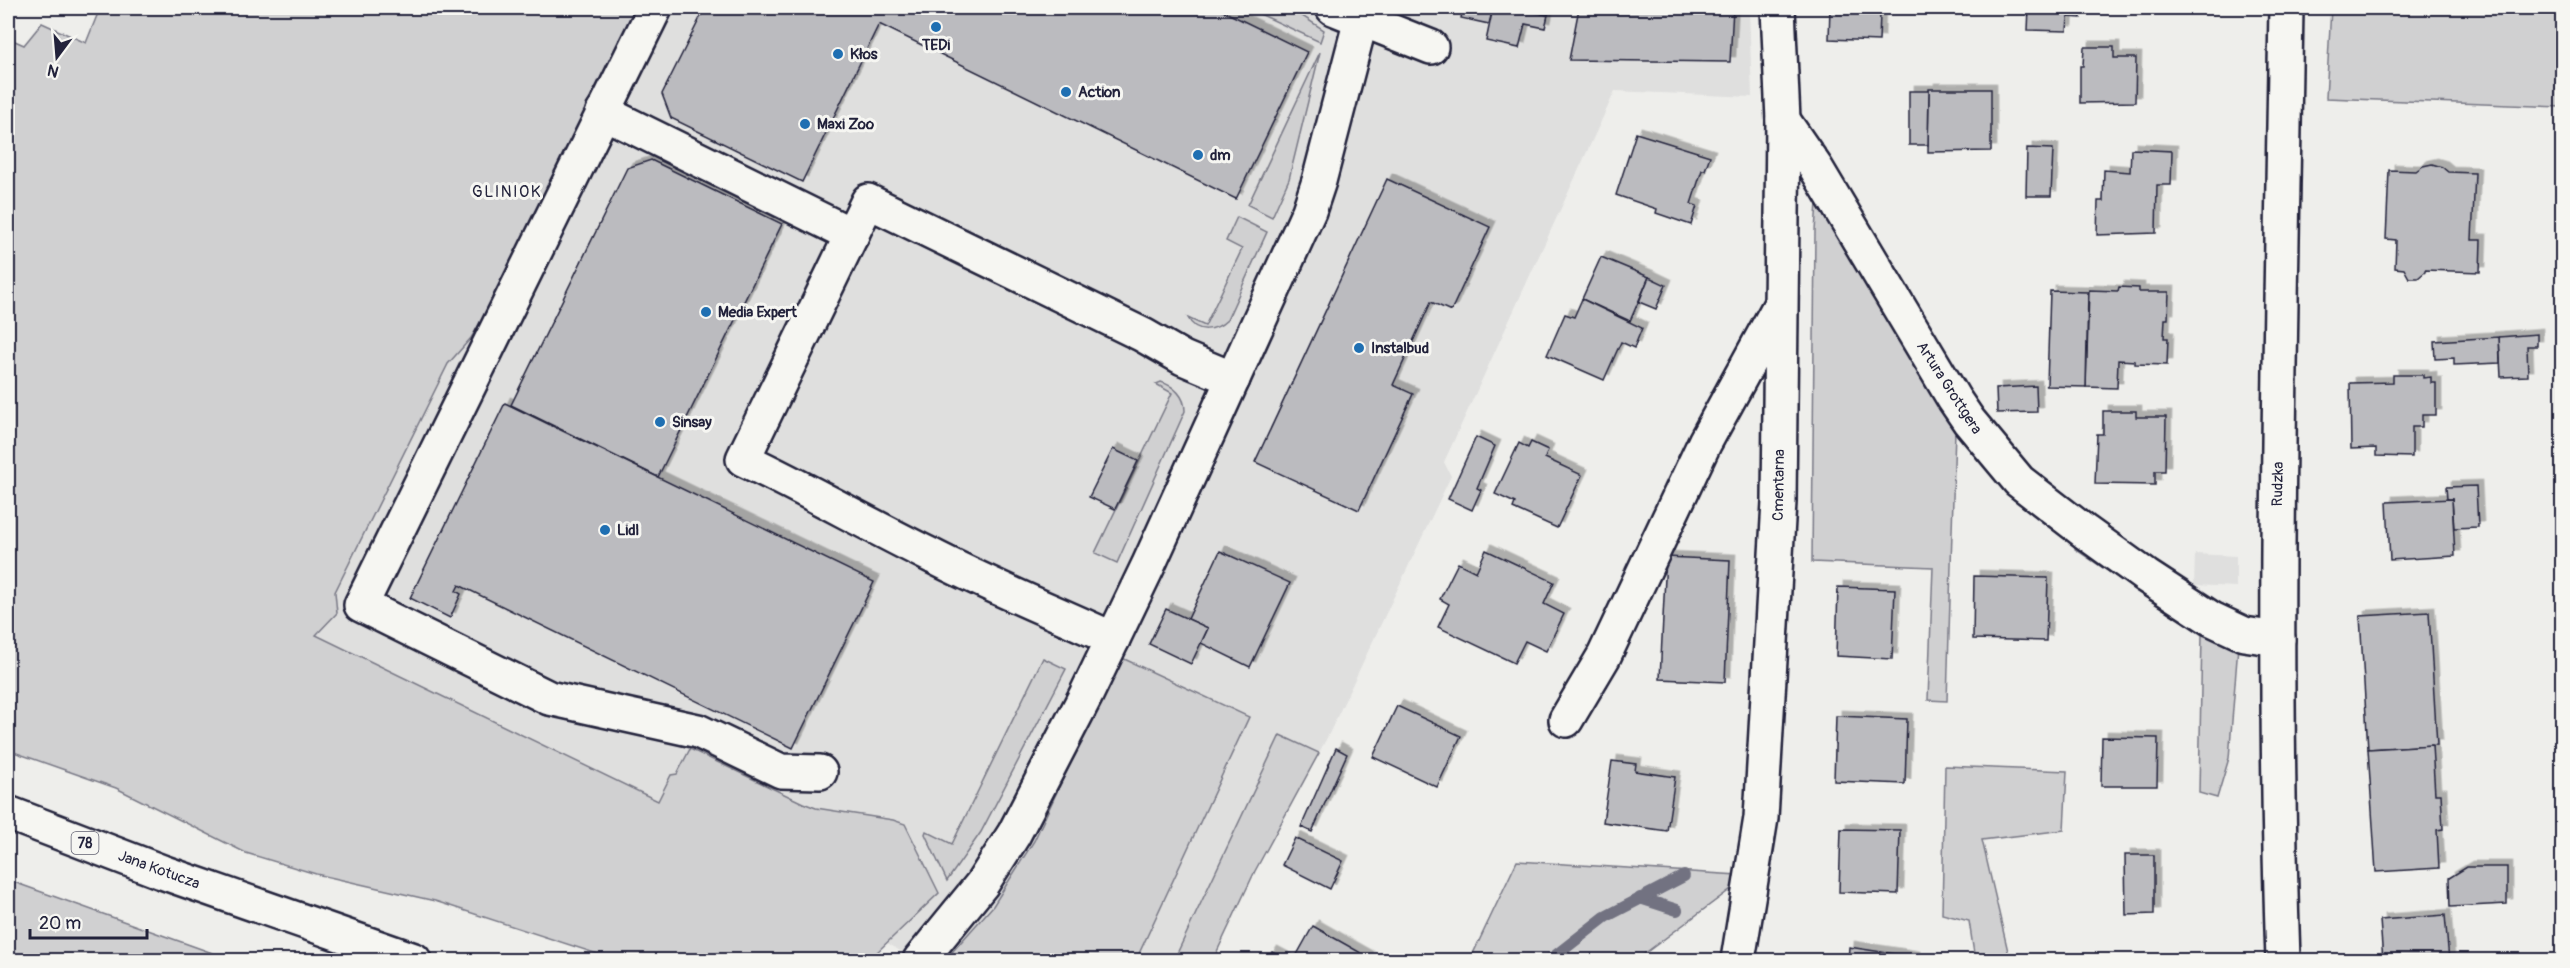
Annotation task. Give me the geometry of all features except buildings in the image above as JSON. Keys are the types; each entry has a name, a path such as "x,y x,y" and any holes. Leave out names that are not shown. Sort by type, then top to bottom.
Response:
{"street":[{"path":"655,8 361,605 549,698 698,730 781,771 820,772"},
{"name":"Cmentarna","path":"1738,960 1761,818 1779,502 1783,120 1778,8"},
{"name":"Rudzka","path":"2283,960 2279,868 2278,639 2286,8"},
{"path":"920,960 963,910 1001,858 1113,639 1233,379 1314,196 1352,12 1431,47"},
{"path":"603,112 852,235"},
{"name":"Artura Grottgera","path":"1783,120 1814,164 1954,399 1969,421 2019,481 2146,576 2212,618 2244,634 2278,639"},
{"path":"1113,639 930,556 801,487 743,459 868,201 1143,335 1183,358 1233,379"},
{"path":"1566,720 1604,656 1705,442 1782,302"},
{"name":"Jana Kotucza","path":"8,813 162,872 414,960"}],"shaded area":[{"path":"100,8 635,8 487,312 471,338 448,364 335,592 337,613 316,635 658,801 671,775 677,774 690,749 816,808 893,820 905,824 939,893 873,956 867,960 616,960 435,901 316,874 246,853 116,788 8,750 8,38 24,45 42,23 86,43"},
{"path":"635,8 1749,8 1752,97 1615,91 1444,462 1451,476 1329,734 1255,871 1213,960 915,960 779,877 671,775 659,801 316,635 337,613 335,593 448,364 487,312"},
{"path":"1247,8 1290,8 1324,30 1320,42"},
{"path":"2331,8 2562,8 2562,107 2326,98"},
{"path":"1320,52 1289,179 1272,217 1248,205"},
{"path":"1818,188 2024,498 2024,507 1955,430 1947,701 1928,700 1933,567 1812,562 1815,231"},
{"path":"1237,217 1267,232 1227,320 1217,327 1201,329 1188,318 1205,326 1242,249 1226,241"},
{"path":"1161,382 1178,392 1185,411 1117,563 1095,553 1172,393 1156,384"},
{"path":"2077,540 2238,646 2229,758 2217,798 2199,793 2202,635 2075,549"},
{"path":"2195,554 2236,556 2236,587 2194,585"},
{"path":"1120,657 1249,717 1136,960 945,960 993,906 1034,841"},
{"path":"1043,658 1066,669 981,832 947,881 925,834 926,831 952,844"},
{"path":"1280,735 1319,753 1255,871 1213,960 1174,960"},
{"path":"1945,766 2067,771 2064,830 1982,840 2010,960 1975,960 1969,921 1942,914"},
{"path":"1517,861 1738,875 1735,886 1636,960 1470,960"},
{"path":"8,880 232,960 8,960"}],"waterway":[{"path":"1550,960 1605,917 1684,876"},
{"path":"1640,898 1677,910"}],"place":[{"name":"TEDi","path":"936,27"},
{"name":"Kłos","path":"838,54"},
{"name":"Action","path":"1066,92"},
{"name":"Maxi Zoo","path":"805,124"},
{"name":"dm","path":"1198,155"},
{"name":"Media Expert","path":"706,312"},
{"name":"Instalbud","path":"1359,348"},
{"name":"Sinsay","path":"660,422"},
{"name":"Lidl","path":"605,530"}],"district":[{"name":"GLINIOK","path":"507,192"}]}
